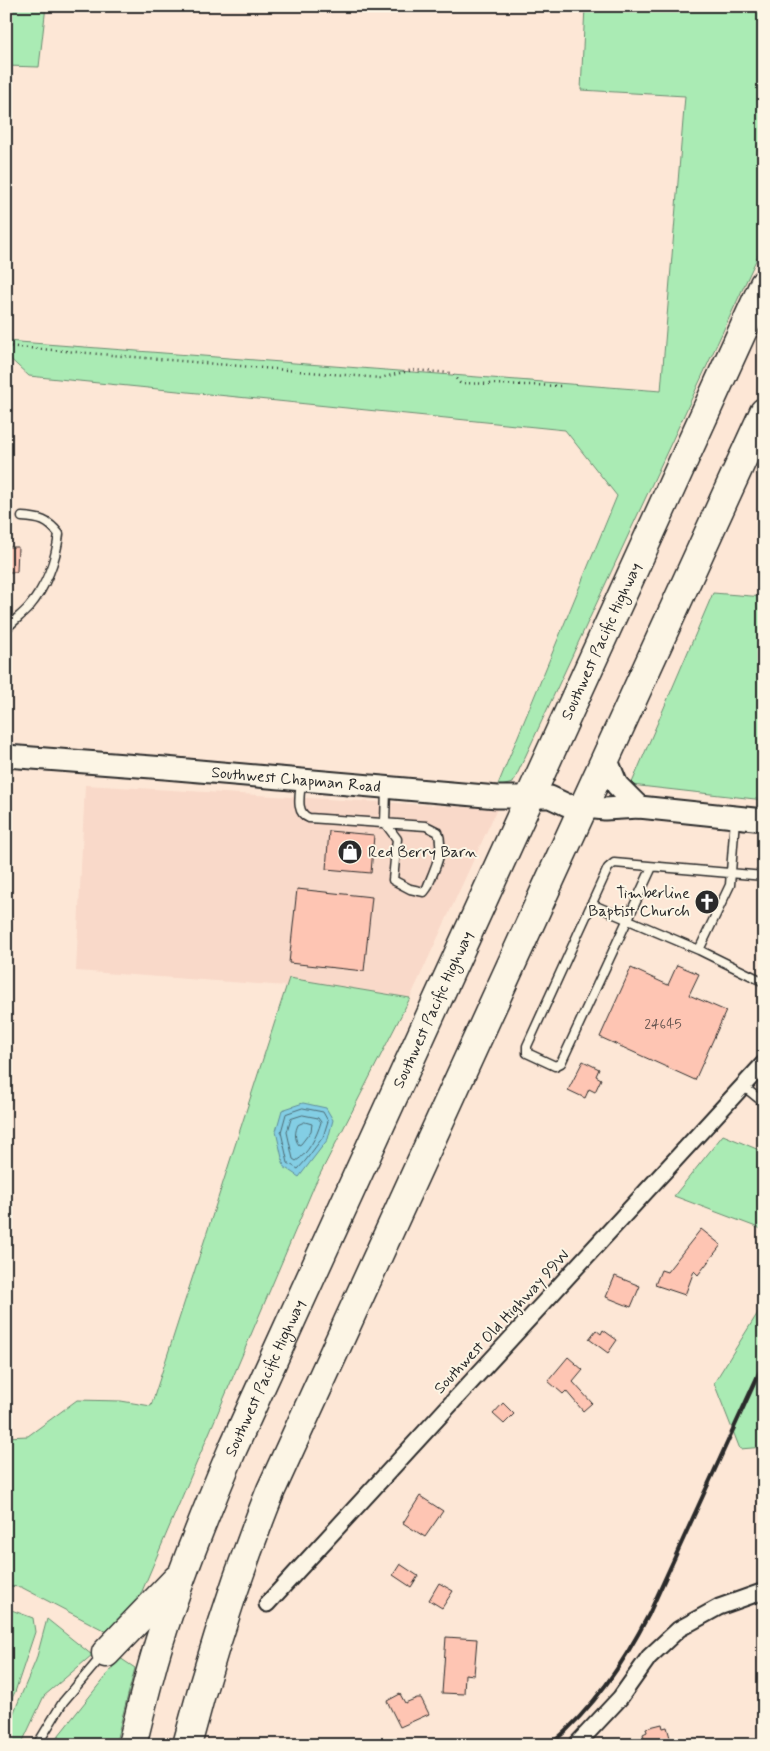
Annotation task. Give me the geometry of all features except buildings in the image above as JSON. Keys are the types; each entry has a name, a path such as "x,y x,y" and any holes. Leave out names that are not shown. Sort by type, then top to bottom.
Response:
{"highway":[{"name":"Southwest Pacific Highway","path":"132,1745 152,1665 183,1572 213,1495 764,284"},
{"path":"187,1745 201,1689 228,1603 271,1490 764,412"},
{"path":"106,1653 183,1572"}],"street":[{"name":"Southwest Chapman Road","path":"6,756 497,797 550,797 567,805 605,809 638,808 764,820"},
{"path":"606,758 617,785 638,808"},
{"name":"Southwest Old Highway 99W","path":"267,1604 764,1063"},
{"path":"576,1745 620,1698 650,1658 679,1629 719,1607 764,1591"}],"lane":[{"path":"6,629 28,607 40,590 56,556 59,534 51,524 35,518 22,517"},
{"path":"302,780 300,811 303,816 309,818 385,823 426,826 438,832 441,839 441,850 428,888 424,892 410,889 393,880 397,839 385,823 386,787"},
{"path":"699,950 730,884 735,817"},
{"path":"652,867 561,1063 555,1066 527,1053 527,1046 608,868 614,864 730,872 764,876"},
{"path":"591,904 699,950 764,982"},
{"path":"743,1086 764,1103"},
{"path":"37,1745 63,1702 106,1653"}],"path":[{"path":"6,346 380,378 413,370 451,373 460,383 562,386"}],"shaded area":[{"path":"85,785 497,809 410,998 289,978 287,986 76,971"}],"green space":[{"path":"6,6 46,6 39,67 6,66"},
{"path":"585,6 764,7 764,243 513,783 497,787 617,496 565,430 29,376 6,355 6,341 661,391 685,96 581,90"},
{"path":"713,593 764,597 764,800 631,785"},
{"path":"289,978 410,998 315,1184 137,1603 113,1635 21,1587 6,1586 6,1437 28,1436 77,1400 121,1401 151,1406"},
{"path":"723,1135 764,1152 764,1230 674,1196"},
{"path":"764,1303 764,1447 740,1449 714,1383"},
{"path":"6,1608 33,1618 35,1632 15,1692 6,1710"},
{"path":"47,1619 92,1655 44,1696 21,1745 6,1745 6,1731 36,1660"},
{"path":"120,1658 135,1668 115,1745 51,1745"}],"water":[{"path":"303,1103 326,1108 333,1120 328,1139 299,1177 284,1167 276,1131 282,1110"}],"railway":[{"path":"550,1745 566,1731 594,1700 629,1650 649,1614 764,1362"}],"place":[{"name":"Red Berry Barn","path":"350,852"},
{"name":"Timberline Baptist Church","path":"707,902"}]}
